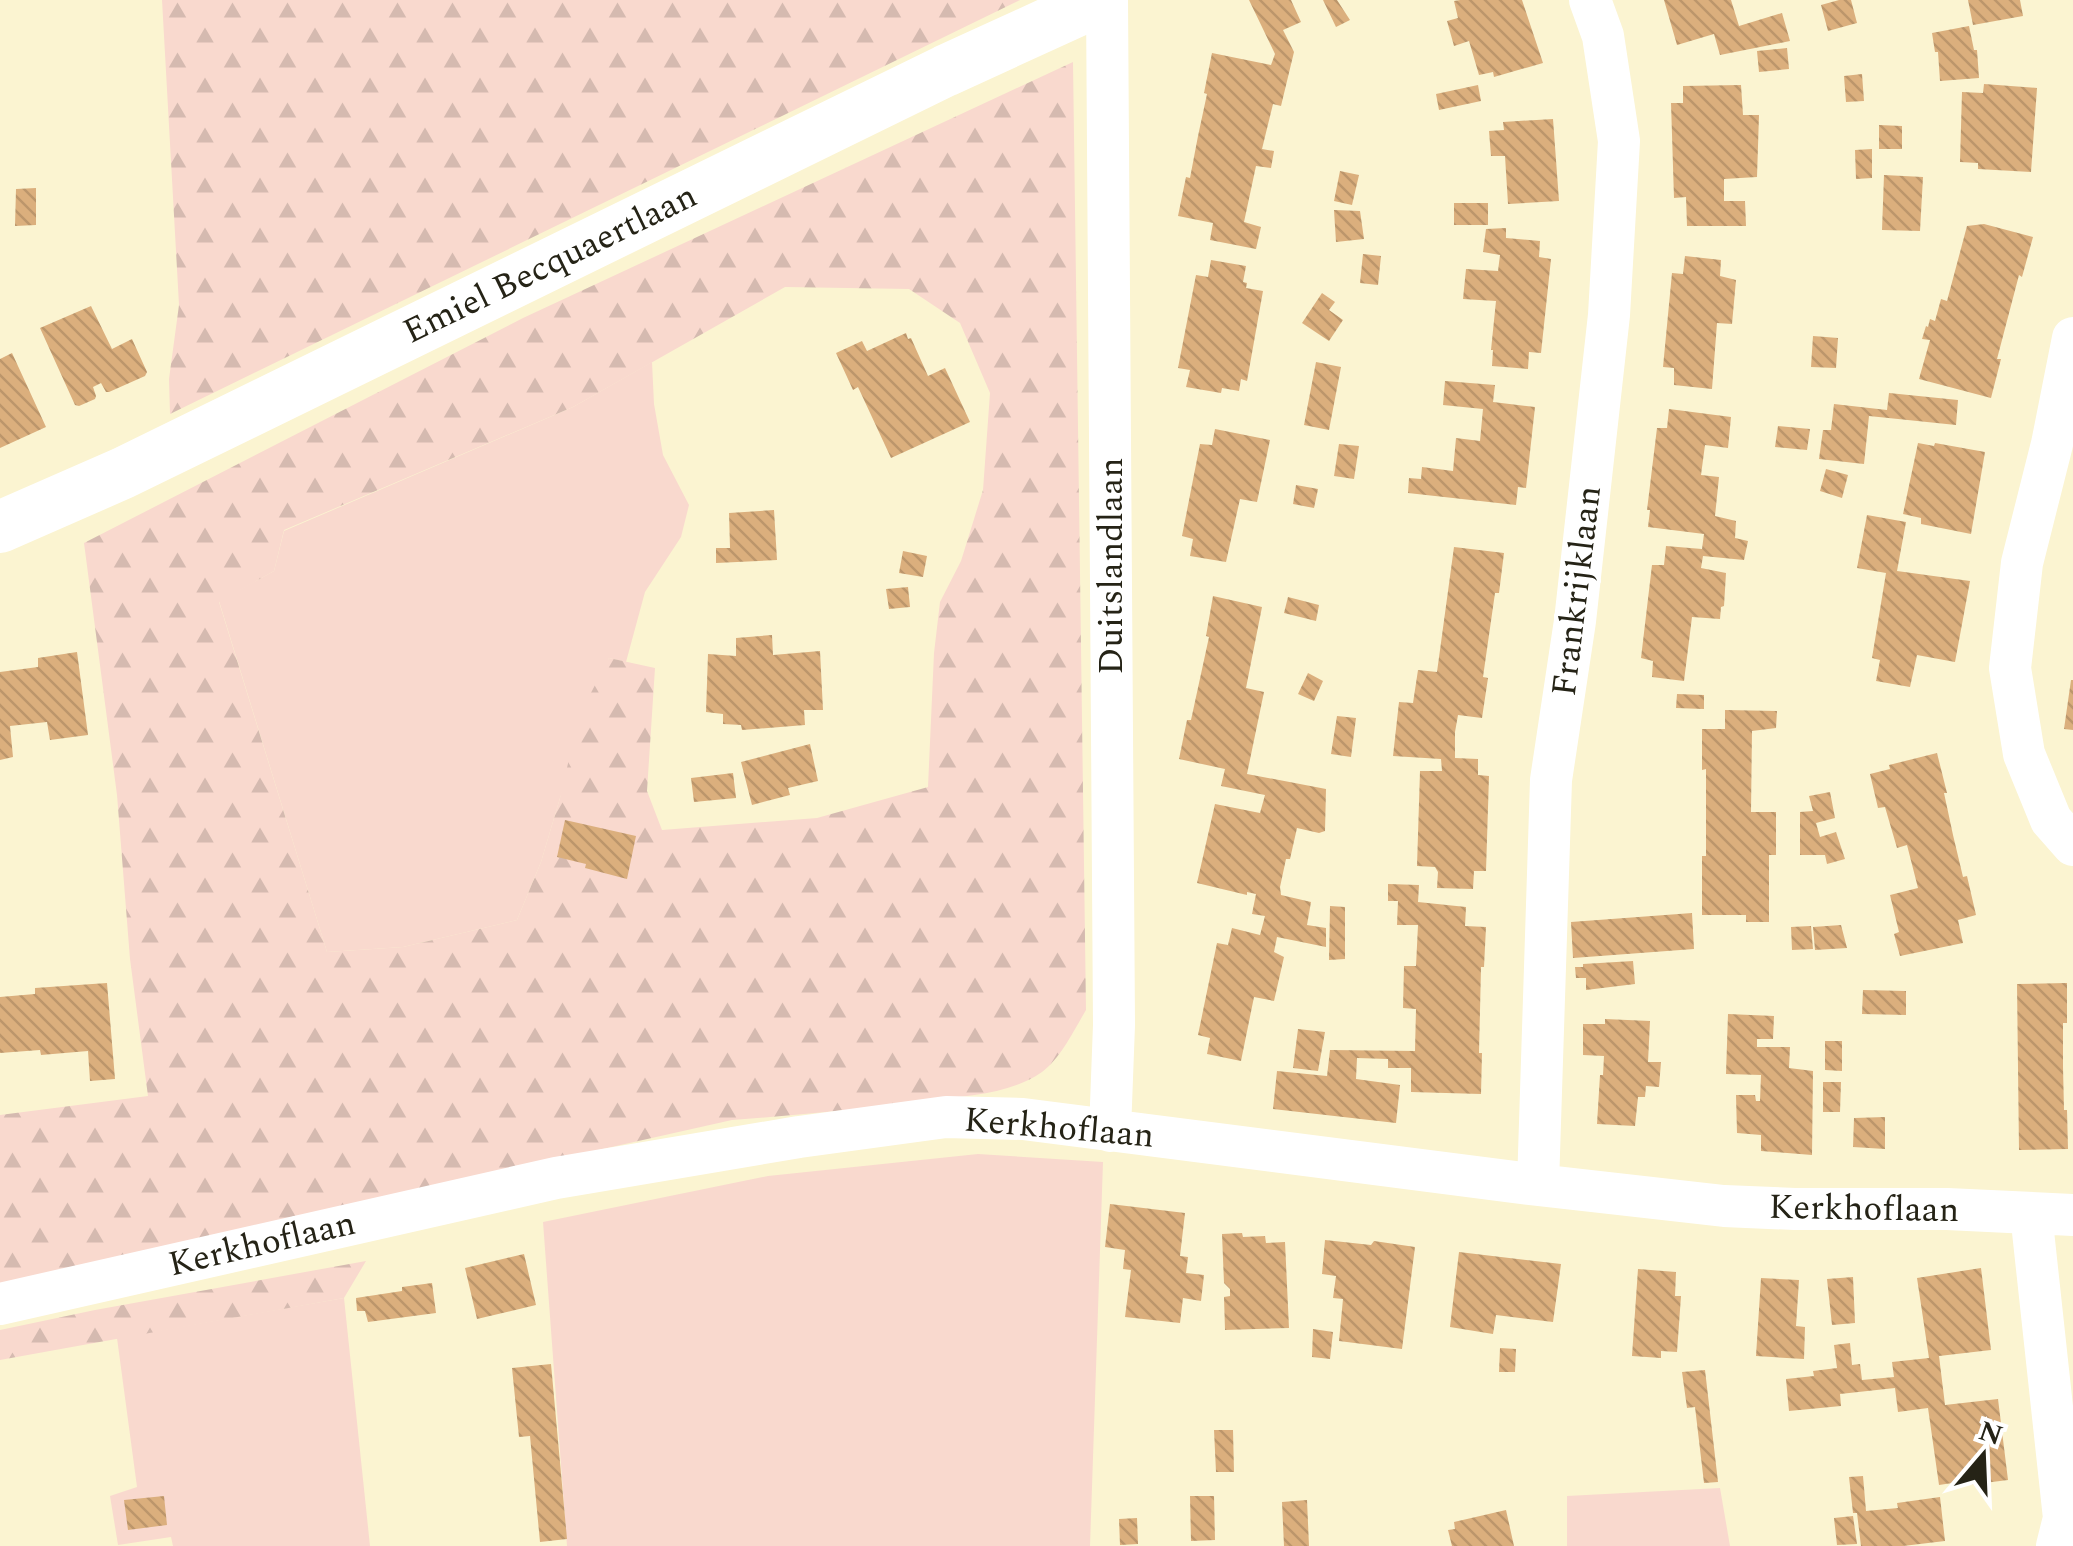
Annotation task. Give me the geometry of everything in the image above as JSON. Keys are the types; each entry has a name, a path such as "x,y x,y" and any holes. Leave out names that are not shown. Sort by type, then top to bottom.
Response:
{"street":[{"name":"Emiel Becquaertlaan","path":"0,527 124,472 946,71 1103,0"},
{"name":"Duitslandlaan","path":"1103,0 1114,1025 1110,1131"},
{"name":"Frankrijklaan","path":"1538,1185 1551,780 1575,621 1609,315 1620,141 1604,36 1590,0"},
{"path":"2073,338 2022,563 2010,668 2024,754 2051,820 2073,845"},
{"name":"Kerkhoflaan","path":"0,1304 556,1178 946,1117 1023,1119 1538,1185 1759,1208 1947,1209 2073,1215"},
{"path":"2030,1213 2064,1518 2057,1546"}],"green space":[{"path":"162,0 1020,0 170,414 169,379 179,305"},
{"path":"1073,62 1086,1010 1049,1066 1030,1079 1003,1089 881,1106 732,1120 0,1284 0,1115 148,1096 130,959 117,795 84,543 523,318","holes":["785,287 909,289 960,323 990,393 983,490 961,561 940,602 928,787 817,818 662,830 647,791 655,668 609,658 579,716 541,862 517,920 403,947 327,952 219,602 274,571 284,530 573,407"]},
{"path":"652,362 663,455 689,505 681,537 645,592 626,662 609,658 541,862 517,920 403,947 327,952 219,601 274,571 284,531 573,407"},
{"path":"978,1154 1103,1162 1090,1546 567,1546 543,1222 768,1176"},
{"path":"366,1261 344,1298 0,1360 0,1330"},
{"path":"344,1298 370,1546 173,1546 171,1537 118,1545 110,1496 137,1487 117,1338"},
{"path":"1720,1488 1730,1546 1567,1546 1567,1496"}],"building":[{"path":"1249,0 1291,0 1301,22 1283,30 1294,52 1281,106 1273,104 1262,149 1274,151 1271,168 1256,166 1244,222 1261,227 1256,249 1210,240 1213,223 1178,216 1186,177 1190,178 1212,53 1271,65 1275,54"},
{"path":"1323,0 1337,0 1350,20 1336,27"},
{"path":"1522,0 1543,63 1494,77 1493,72 1479,75 1469,41 1454,46 1447,21 1458,18 1454,1"},
{"path":"1664,0 1731,0 1739,26 1782,13 1790,41 1720,55 1714,34 1677,45"},
{"path":"1851,0 1857,23 1828,31 1821,5"},
{"path":"1968,0 2020,0 2023,16 1973,25"},
{"path":"1969,26 1977,50 1979,78 1940,81 1932,33"},
{"path":"1787,48 1789,69 1759,72 1757,51"},
{"path":"1862,74 1864,101 1846,102 1844,76"},
{"path":"1984,84 2037,88 2031,172 1978,169 1978,163 1960,162 1962,92 1983,93"},
{"path":"1478,85 1481,101 1439,110 1436,94"},
{"path":"1741,85 1743,115 1759,115 1757,177 1724,179 1724,201 1745,201 1746,226 1687,226 1686,197 1674,198 1671,103 1683,103 1683,86"},
{"path":"1553,119 1559,201 1508,204 1505,156 1491,156 1489,131 1504,130 1503,122"},
{"path":"1879,125 1902,126 1902,149 1879,149"},
{"path":"1872,149 1872,178 1856,179 1855,150"},
{"path":"1340,171 1359,175 1352,205 1334,201"},
{"path":"1884,175 1923,177 1920,231 1882,230"},
{"path":"36,188 36,225 15,226 16,189"},
{"path":"1454,203 1488,203 1488,225 1454,225"},
{"path":"1334,210 1360,211 1364,239 1336,242"},
{"path":"1984,224 2033,237 1997,359 2001,359 1991,398 1919,379 1930,340 1922,339 1926,326 1930,319 1935,321 1941,299 1947,301 1967,226"},
{"path":"1506,228 1506,238 1540,241 1539,257 1551,259 1541,353 1529,352 1528,369 1492,366 1496,301 1463,299 1466,269 1498,271 1500,255 1483,252 1486,229"},
{"path":"1363,254 1381,256 1378,285 1360,283"},
{"path":"1685,256 1721,260 1720,276 1736,280 1732,324 1717,323 1712,389 1674,385 1674,368 1663,367 1672,273 1683,274"},
{"path":"1211,260 1246,266 1246,288 1263,291 1247,381 1241,379 1239,391 1222,388 1221,393 1186,387 1190,370 1178,368 1196,275 1208,277"},
{"path":"1322,293 1335,302 1329,310 1343,320 1329,341 1302,323"},
{"path":"91,306 112,349 132,339 147,372 109,392 101,383 93,387 95,399 79,406 75,405 40,328"},
{"path":"906,333 928,376 945,368 970,422 891,458 858,387 853,390 836,353 862,341 867,351"},
{"path":"1813,336 1838,338 1836,368 1811,367"},
{"path":"12,353 46,427 0,448 0,359"},
{"path":"1316,362 1341,367 1329,430 1304,425"},
{"path":"1445,381 1495,385 1493,402 1535,407 1526,488 1518,487 1516,505 1408,493 1409,478 1421,479 1422,467 1453,471 1456,438 1480,441 1483,409 1443,405"},
{"path":"1889,393 1958,400 1956,425 1869,416 1864,464 1819,459 1823,430 1831,430 1834,404 1887,410"},
{"path":"1669,409 1731,417 1728,448 1705,445 1701,475 1719,477 1715,516 1736,521 1735,538 1748,541 1744,560 1703,556 1701,568 1726,573 1724,606 1720,619 1692,617 1684,681 1652,677 1653,661 1641,658 1652,565 1664,565 1666,546 1702,549 1704,534 1648,527 1657,428 1667,428"},
{"path":"1778,426 1810,429 1807,450 1775,447"},
{"path":"1215,429 1270,440 1257,502 1240,499 1226,562 1190,556 1193,539 1182,536 1200,444 1212,445"},
{"path":"1918,443 1985,452 1971,534 1921,524 1921,518 1903,514"},
{"path":"1339,444 1359,446 1354,479 1334,476"},
{"path":"1826,469 1848,475 1842,498 1820,491"},
{"path":"1296,485 1318,489 1314,508 1293,504"},
{"path":"774,510 777,560 716,563 716,548 730,548 729,513"},
{"path":"1867,515 1906,522 1897,571 1970,581 1955,662 1917,655 1910,687 1876,681 1880,660 1872,658 1886,573 1857,568"},
{"path":"1454,547 1504,553 1483,677 1488,678 1482,718 1458,715 1455,732 1455,758 1478,759 1478,775 1489,776 1486,871 1474,871 1473,889 1437,888 1435,867 1417,866 1420,771 1442,771 1441,759 1393,756 1399,702 1413,703 1418,670 1437,672"},
{"path":"903,551 927,556 923,577 899,573"},
{"path":"908,587 910,607 889,609 886,589"},
{"path":"1213,596 1262,607 1246,688 1264,692 1247,774 1326,789 1325,831 1297,828 1280,887 1281,895 1311,902 1307,925 1326,928 1326,947 1277,937 1274,952 1284,957 1274,1001 1254,997 1241,1061 1207,1054 1210,1038 1198,1035 1217,943 1228,945 1232,928 1260,935 1265,916 1252,914 1256,894 1197,883 1215,804 1260,813 1265,795 1221,786 1225,769 1179,759 1209,637 1206,636"},
{"path":"1288,597 1319,605 1316,621 1284,613"},
{"path":"772,635 773,655 820,651 823,710 804,710 805,725 742,730 741,725 723,724 723,714 706,712 708,654 736,656 736,638"},
{"path":"77,652 88,735 50,740 47,722 10,726 13,757 0,760 0,672 38,667 38,658"},
{"path":"1308,673 1323,681 1314,701 1298,694"},
{"path":"2073,680 2073,730 2064,729"},
{"path":"1677,694 1704,695 1704,709 1676,708"},
{"path":"1725,710 1777,711 1776,728 1752,731 1751,812 1776,812 1776,855 1769,855 1769,922 1746,922 1746,915 1702,915 1706,769 1702,770 1702,729 1725,729"},
{"path":"1337,716 1356,718 1351,757 1331,754"},
{"path":"810,744 818,781 788,788 790,795 752,805 741,762"},
{"path":"1937,753 1963,877 1967,876 1976,915 1958,920 1963,943 1900,956 1890,895 1918,888 1907,845 1897,848 1885,807 1878,808 1870,774"},
{"path":"733,773 736,798 694,802 691,778"},
{"path":"1830,792 1835,818 1816,823 1820,837 1836,832 1845,859 1827,864 1825,855 1800,855 1800,812 1813,811 1809,796"},
{"path":"565,820 636,836 627,879 557,857"},
{"path":"1388,884 1419,885 1418,902 1466,907 1465,926 1486,927 1481,967 1481,1094 1411,1092 1411,1068 1388,1068 1388,1059 1357,1058 1356,1079 1400,1085 1396,1123 1273,1109 1277,1071 1327,1076 1330,1050 1415,1051 1416,1009 1403,1008 1404,966 1416,966 1418,925 1397,925 1398,901 1388,901"},
{"path":"1330,906 1345,907 1345,959 1329,960"},
{"path":"1692,913 1694,949 1573,958 1571,922"},
{"path":"1841,925 1847,948 1815,950 1813,927"},
{"path":"1811,926 1813,949 1792,950 1791,927"},
{"path":"1633,961 1635,984 1586,990 1586,978 1576,978 1575,967 1583,964"},
{"path":"107,983 115,1079 90,1081 88,1051 0,1053 0,997 35,994 35,988"},
{"path":"2067,983 2063,1067 2068,1149 2019,1150 2017,984"},
{"path":"1863,990 1906,991 1906,1015 1862,1014"},
{"path":"1728,1014 1774,1016 1773,1039 1757,1039 1757,1047 1790,1047 1789,1068 1813,1071 1812,1155 1761,1151 1761,1135 1737,1133 1736,1095 1755,1095 1756,1101 1760,1101 1761,1075 1726,1074"},
{"path":"1605,1019 1650,1021 1648,1062 1661,1062 1659,1087 1646,1086 1645,1097 1638,1097 1635,1126 1597,1124 1604,1056 1583,1055 1583,1024 1605,1024"},
{"path":"1298,1029 1325,1032 1318,1071 1293,1068"},
{"path":"1825,1041 1842,1041 1842,1071 1825,1070"},
{"path":"1823,1082 1841,1082 1840,1112 1823,1112"},
{"path":"1885,1117 1885,1149 1853,1147 1854,1118"},
{"path":"1110,1204 1185,1213 1180,1256 1188,1257 1186,1273 1204,1275 1201,1301 1183,1298 1180,1323 1125,1317 1131,1270 1123,1269 1125,1250 1105,1247"},
{"path":"1242,1233 1243,1237 1265,1236 1266,1243 1285,1242 1289,1328 1225,1330 1224,1297 1230,1296 1230,1289 1224,1283 1222,1234"},
{"path":"1325,1240 1415,1247 1402,1349 1339,1341 1343,1299 1333,1298 1336,1276 1322,1274"},
{"path":"1459,1252 1561,1264 1553,1322 1496,1315 1493,1334 1450,1327"},
{"path":"524,1254 536,1305 477,1319 465,1268"},
{"path":"1981,1268 1991,1350 1939,1356 1945,1405 1998,1399 2008,1480 1939,1485 1928,1408 1898,1412 1895,1388 1840,1394 1841,1406 1789,1411 1786,1379 1837,1368 1834,1345 1850,1343 1852,1365 1860,1364 1862,1380 1894,1377 1892,1362 1929,1358 1917,1278"},
{"path":"1638,1269 1676,1272 1675,1296 1681,1296 1677,1352 1661,1351 1661,1358 1632,1356"},
{"path":"1853,1277 1855,1323 1832,1325 1827,1279"},
{"path":"1761,1278 1799,1280 1796,1326 1805,1327 1804,1359 1756,1356"},
{"path":"432,1283 436,1313 368,1322 365,1311 357,1311 356,1298"},
{"path":"1313,1329 1333,1332 1330,1359 1312,1357"},
{"path":"1500,1348 1516,1349 1515,1372 1499,1372"},
{"path":"551,1364 567,1539 540,1542 530,1436 519,1437 512,1368"},
{"path":"1705,1370 1718,1482 1704,1483 1695,1407 1687,1408 1682,1372"},
{"path":"1214,1430 1233,1430 1234,1472 1216,1472"},
{"path":"1863,1476 1866,1511 1898,1508 1897,1503 1940,1497 1945,1541 1861,1546 1849,1477"},
{"path":"164,1496 167,1525 128,1530 124,1500"},
{"path":"1190,1496 1214,1496 1215,1540 1191,1541"},
{"path":"1307,1500 1309,1546 1284,1546 1282,1502"},
{"path":"1506,1510 1514,1546 1452,1546 1448,1530 1455,1529 1454,1522"},
{"path":"1853,1516 1857,1544 1837,1545 1834,1518"},
{"path":"1137,1518 1138,1544 1120,1545 1119,1519"}]}
